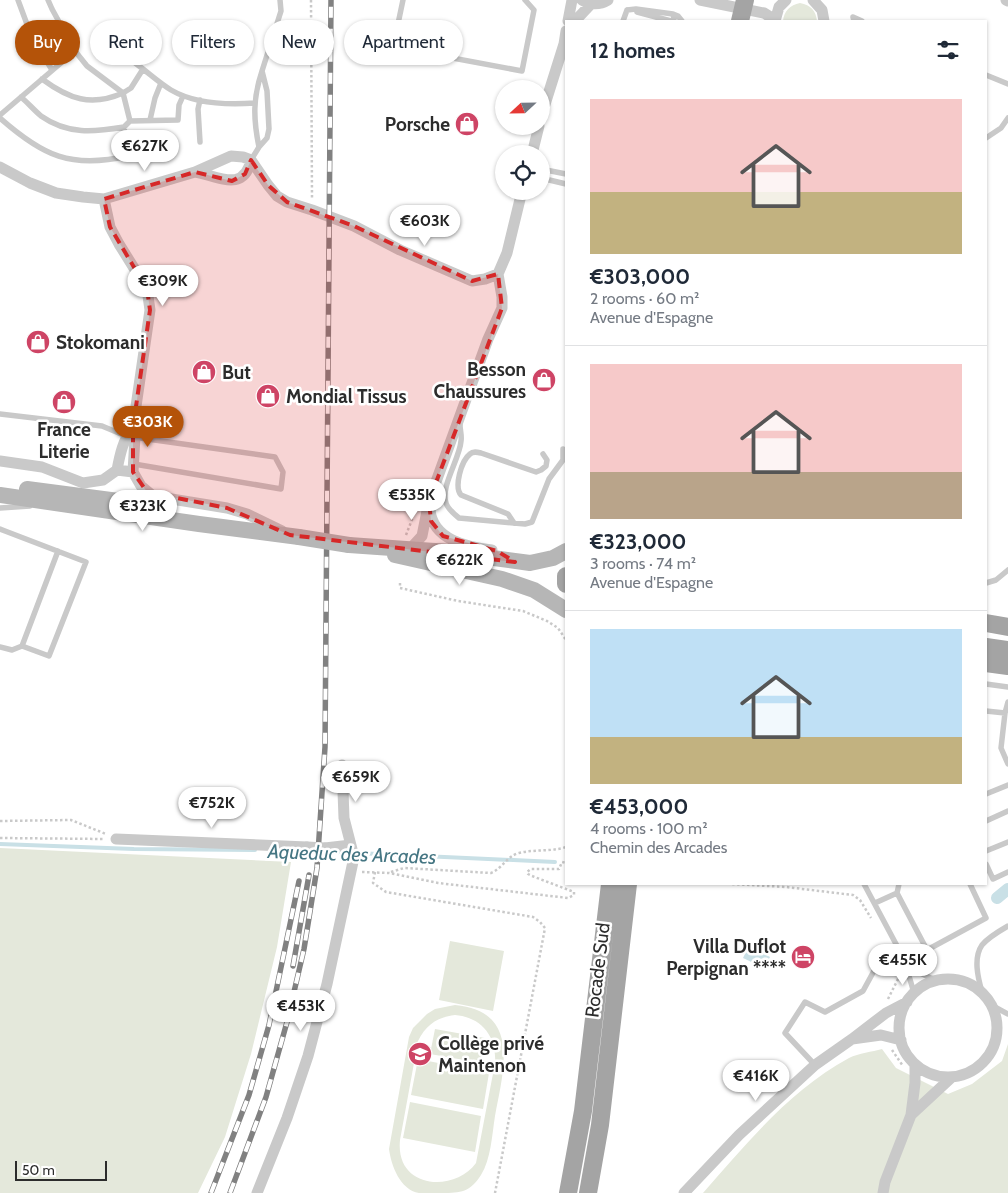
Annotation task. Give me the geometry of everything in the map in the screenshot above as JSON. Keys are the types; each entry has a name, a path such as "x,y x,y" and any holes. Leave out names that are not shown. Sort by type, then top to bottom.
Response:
{"main road":[{"path":"740,20 745,0"},
{"path":"749,20 758,6"},
{"path":"0,484 234,519 290,534"},
{"path":"0,495 50,504 81,506 199,524 290,534 355,545 449,552 515,562 530,563 553,558 565,552"},
{"path":"355,545 406,559 502,580 534,590 565,609"},
{"path":"987,622 1008,627"},
{"path":"987,647 1008,650"},
{"path":"987,662 1008,666"},
{"name":"Rocade Sud","path":"568,1193 583,1111 601,885"},
{"name":"Rocade Sud","path":"589,1052 606,932 621,885"},
{"name":"Rocade Sud","path":"588,1193 600,1125 607,1062 614,934 621,885"}],"street":[{"path":"568,20 572,0"},
{"path":"576,20 586,2 604,2 608,0"},
{"path":"700,0 758,6 782,3 775,20"},
{"path":"813,0 822,10 824,20"},
{"path":"758,6 774,20"},
{"path":"550,89 565,42"},
{"path":"0,166 30,183 56,193 104,199 195,172 231,156 243,157 251,160 277,196 287,202 354,226 400,250 472,281 498,274"},
{"path":"195,172 232,181 240,179 245,174 249,169 251,160"},
{"path":"104,199 110,227 147,289 150,310 131,433 117,470"},
{"path":"410,549 422,536 429,501 488,339 502,308 498,274 506,252 520,200"},
{"path":"131,433 133,468 141,486 153,496 227,508 248,514 290,534"},
{"path":"0,461 42,467 83,483 102,480 117,470 133,468"},
{"path":"429,501 431,521 443,536 483,549 497,551 515,562"},
{"path":"257,1193 287,1118 308,1056 327,984 354,857 344,818 342,765"},
{"path":"116,839 325,848 351,846"},
{"path":"684,1193 739,1136 815,1065 911,997 924,985 935,980 952,979 968,983 982,992 993,1006 997,1022 997,1038 991,1053 981,1065 967,1074 952,1077 932,1074 910,1067"},
{"path":"883,1193 885,1182 911,1115 910,1067 901,1040 900,1020 911,997"},
{"path":"852,1039 870,1035 881,1035 901,1040"},
{"path":"911,1115 952,1077"}],"lane":[{"path":"18,0 31,35 52,70"},
{"path":"48,0 58,20"},
{"path":"259,146 255,130 255,91 281,11 280,0"},
{"path":"403,0 395,38 400,48 522,71 534,10 525,0"},
{"path":"623,20 627,10 667,20"},
{"path":"672,20 673,14 681,20"},
{"path":"80,57 87,66 123,93 130,120"},
{"path":"58,65 0,117 20,136 43,150 65,159 85,162 105,161 128,156 124,127"},
{"path":"138,65 171,91 183,96 228,104 255,103"},
{"path":"42,79 58,91 90,101 110,99 123,93 131,88 143,69"},
{"path":"251,160 259,146 267,138 269,128 267,90 262,71"},
{"path":"987,75 1008,84"},
{"path":"150,120 161,83"},
{"path":"21,97 41,116 58,125 77,131 92,132 124,127 130,120 178,120 178,105 183,96"},
{"path":"200,100 198,109 200,142"},
{"path":"987,137 1000,128 1008,118"},
{"path":"550,171 565,174"},
{"path":"550,180 565,183"},
{"path":"0,414 102,426 131,433 275,458 283,472 281,489 133,468"},
{"path":"459,420 462,440 460,451 445,492 446,503 459,518 525,524 532,522 549,479 563,460 563,449"},
{"path":"514,523 508,514 458,492 463,465 468,454 473,452 536,472 546,466 547,460 543,454"},
{"path":"0,508 50,504"},
{"path":"0,529 86,562 50,656 22,646 12,650 0,647"},
{"path":"22,646 58,551"},
{"path":"987,583 996,580 1008,570"},
{"path":"987,622 1008,620"},
{"path":"987,684 1008,687"},
{"path":"1008,702 1001,748 1008,764"},
{"path":"987,711 1005,713"},
{"path":"987,794 1008,784"},
{"path":"987,820 1008,810"},
{"path":"987,851 1008,842"},
{"path":"987,866 993,879 1008,872"},
{"path":"865,885 904,960 911,997"},
{"path":"900,885 897,893 927,950 986,918 970,885"},
{"path":"875,903 897,893"},
{"path":"982,992 976,974 982,945 1008,926"},
{"path":"904,960 916,971 935,980"},
{"path":"815,1065 785,1032 805,1002 825,1012 863,991 875,969"},
{"path":"993,1006 1008,1014"}],"path":[{"path":"311,0 312,189"},
{"path":"400,583 400,588 458,601 523,611 558,628 565,638"},
{"path":"0,822 71,820 116,839"},
{"path":"0,838 116,839"},
{"path":"390,873 404,868 491,873 499,870 510,857 521,852 557,850 565,847"},
{"path":"350,872 390,873 438,883 568,898 572,897 574,892 532,876 527,872 531,869 560,869 562,862 565,863"},
{"path":"375,872 373,883 386,892 533,917 545,928 495,1193"},
{"path":"746,885 854,895 860,900 874,924"},
{"path":"884,1007 902,972"},
{"path":"888,1047 910,1067"}],"highlighted area":[{"path":"251,160 268,185 287,202 354,226 472,281 498,274 502,308 429,501 431,521 443,536 497,551 515,562 290,535 227,508 147,492 133,472 133,427 150,310 147,289 110,227 104,199 195,172 232,181 245,174"}],"shaded area":[{"path":"800,3 807,5 812,9 817,20 783,20 788,9"},
{"path":"0,848 291,862 277,947 251,1054 225,1137 198,1193 0,1193"},
{"path":"450,941 504,951 493,1011 439,1000"},
{"path":"455,1005 476,1010 491,1019 499,1031 503,1046 502,1081 487,1162 477,1181 469,1188 460,1192 419,1193 412,1191 402,1182 394,1169 389,1149 409,1037 413,1028 435,1009","holes":["455,1015 480,1024 486,1030 490,1036 495,1053 495,1063 476,1163 466,1173 454,1179 441,1182 428,1181 416,1177 407,1168 401,1156 400,1140 418,1041 428,1026 437,1020"]},
{"path":"435,1029 485,1038 481,1063 430,1054"},
{"path":"1008,1044 1008,1193 703,1193 753,1137 788,1102 807,1086 849,1058 882,1049 896,1068 948,1094 972,1084 1002,1061"},
{"path":"418,1059 489,1073 483,1109 411,1095"},
{"path":"410,1102 481,1116 475,1152 403,1138"}],"water":[{"path":"749,946 770,957 764,968 743,958"}],"waterway":[{"name":"Aqueduc des Arcades","path":"0,844 134,849 255,850"},
{"name":"Aqueduc des Arcades","path":"335,852 555,862"},
{"path":"997,898 1008,889"}],"railway":[{"path":"230,1193 266,1097 287,1022 304,949 317,868 325,747 331,0"},
{"path":"293,966 309,875"},
{"path":"211,1193 249,1095 269,1025 299,881"}],"place":[{"name":"Porsche","path":"467,124"},
{"name":"Stokomani","path":"38,342"},
{"name":"But","path":"204,372"},
{"name":"Besson Chaussures","path":"544,380"},
{"name":"Mondial Tissus","path":"268,396"},
{"name":"France Literie","path":"64,402"},
{"name":"Villa Duflot Perpignan ****","path":"803,957"},
{"name":"Collège privé Maintenon","path":"420,1054"}]}
